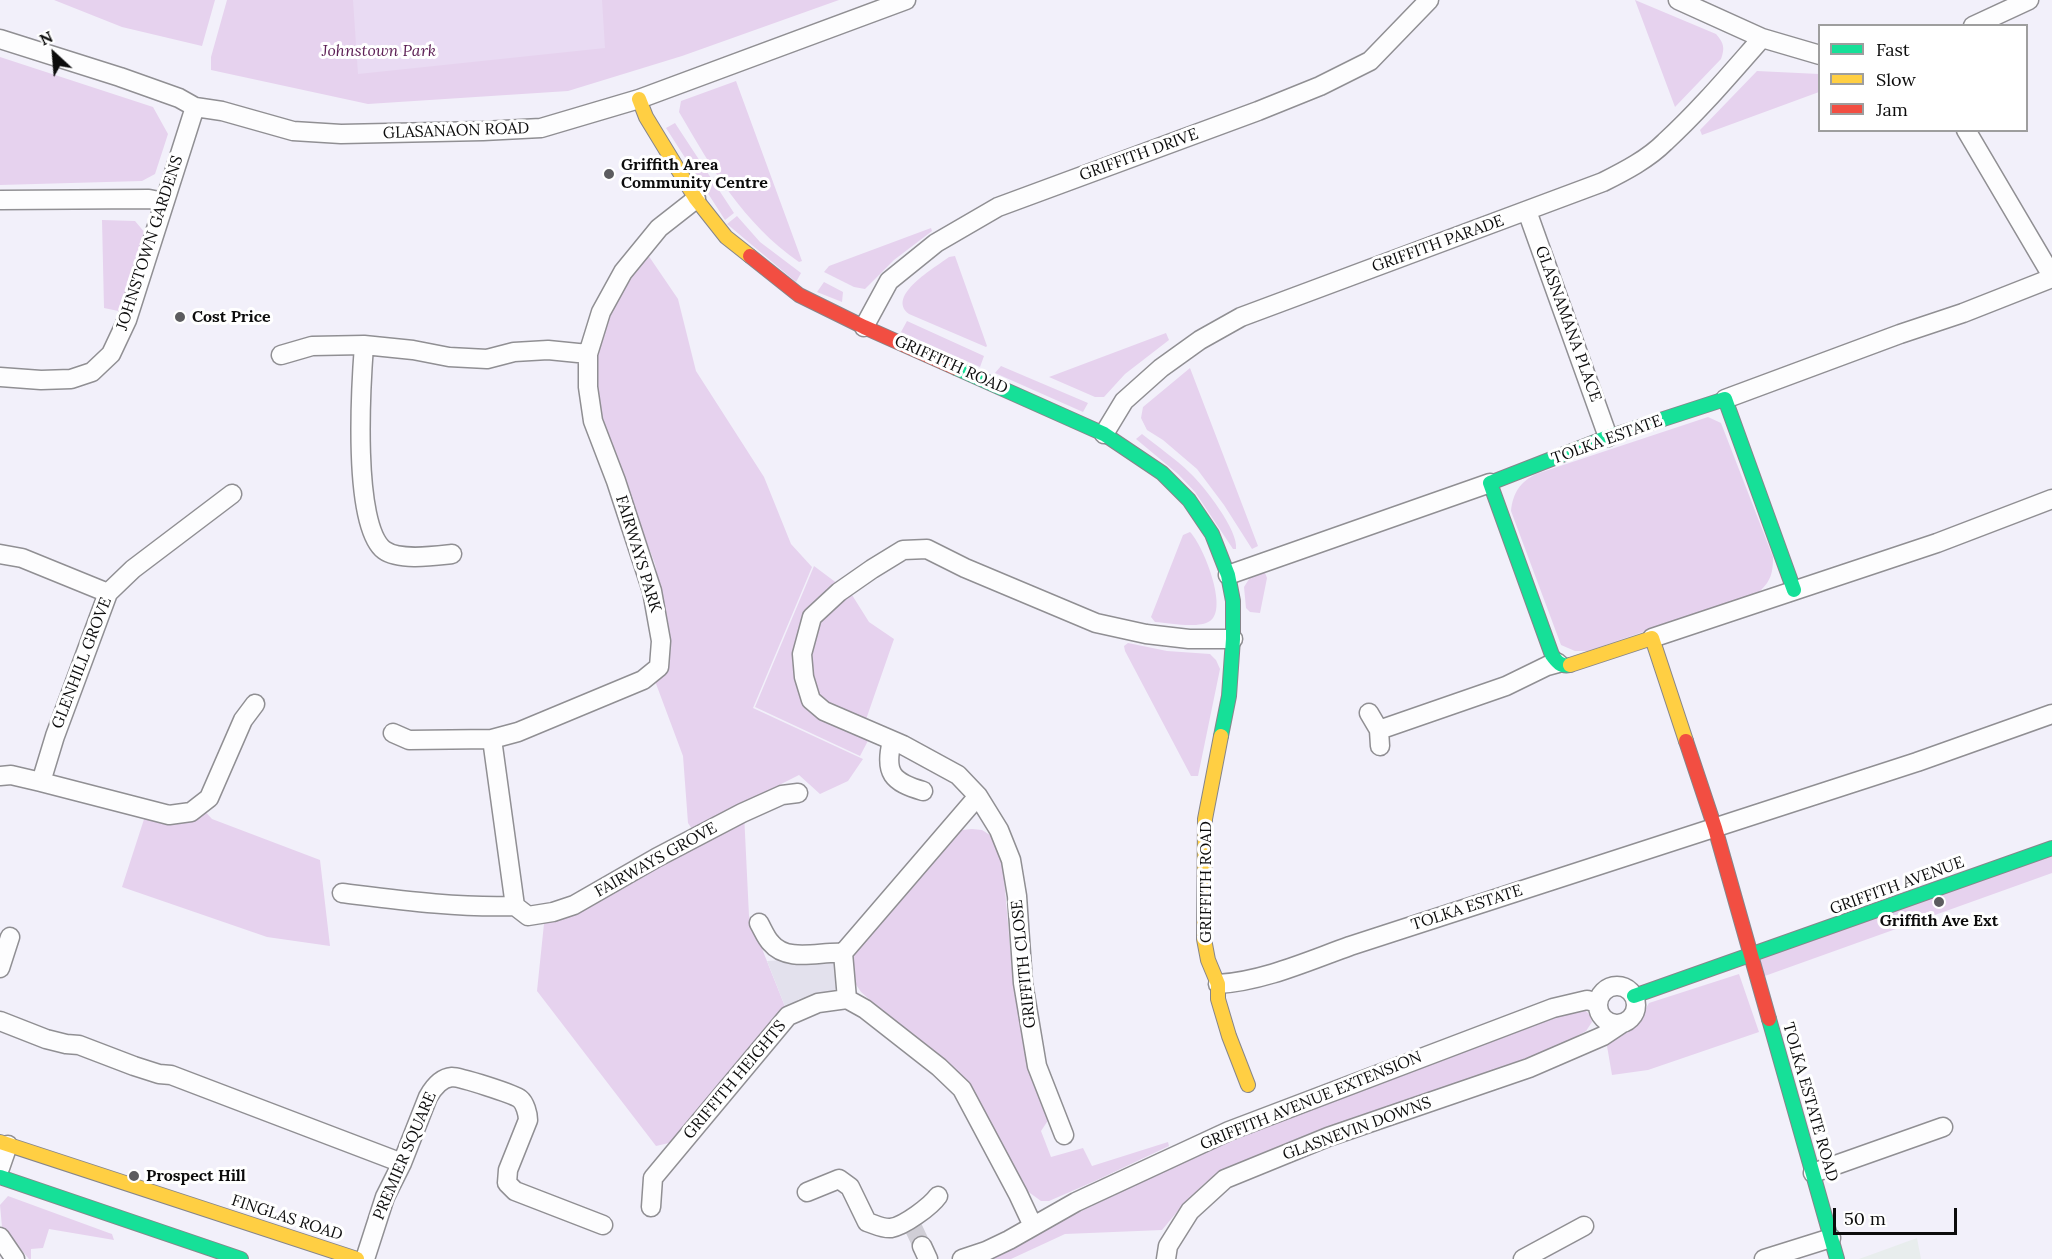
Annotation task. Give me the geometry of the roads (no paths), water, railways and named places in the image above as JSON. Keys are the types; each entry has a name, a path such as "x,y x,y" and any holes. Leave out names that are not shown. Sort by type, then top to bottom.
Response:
{"street":[{"name":"GLASANAON ROAD","path":"0,39 120,77 179,98 195,107 222,111 293,131 317,134 400,134 541,128 639,99 906,0"},
{"name":"GRIFFITH DRIVE","path":"864,327 889,281 936,243 998,207 1320,86 1370,61 1428,0"},
{"path":"1678,0 1762,38 1818,53"},
{"path":"1977,24 2029,0"},
{"name":"GRIFFITH PARADE","path":"1104,434 1124,401 1161,368 1200,340 1241,317 1604,182 1633,166 1664,144 1762,38"},
{"name":"GRIFFITH ROAD","path":"639,99 646,117 696,199 726,237 799,295 864,327 1104,434 1162,473 1189,500 1212,534 1228,575 1233,601 1233,639 1229,696 1205,819 1204,939 1208,960 1218,984 1218,999 1229,1036 1248,1084"},
{"name":"JOHNSTOWN GARDENS","path":"0,377 71,379 93,372 111,354 127,320 195,107"},
{"path":"1967,132 2052,277"},
{"path":"0,200 149,199 165,202"},
{"name":"FAIRWAYS PARK","path":"393,733 409,740 492,739 518,732 643,680 659,667 661,641 652,591 620,492 593,421 588,387 588,354 601,312 623,272 659,228 696,199"},
{"name":"GLASNAMANA PLACE","path":"1527,211 1608,437"},
{"name":"TOLKA ESTATE","path":"1228,575 1490,483 1608,437 1725,399 1963,313 2052,277"},
{"path":"281,355 312,346 364,345 413,350 449,357 487,358 514,352 548,350 588,354"},
{"path":"364,345 360,408 366,512 376,541 386,552 416,558 452,554"},
{"path":"1725,399 1794,591"},
{"path":"1490,483 1552,655 1558,663 1566,666 1937,543 2052,499"},
{"name":"GLENHILL GROVE","path":"41,782 55,736 108,593 133,569 232,494"},
{"name":"GRIFFITH CLOSE","path":"1064,1135 1038,1066 1023,983 1017,896 1011,861 999,830 978,796 958,775 903,745 824,711 811,700 804,677 802,654 812,617 839,592 903,550 927,549 965,568 1096,623 1146,634 1189,639 1233,639"},
{"path":"0,554 22,558 108,593"},
{"path":"1634,996 1752,955 1715,828 1652,638"},
{"path":"1370,713 1379,738 1558,663"},
{"path":"0,776 11,775 169,815 191,812 209,798 243,720 255,705"},
{"name":"TOLKA ESTATE","path":"1218,984 1238,983 1285,969 1715,828 2052,714"},
{"path":"492,739 515,906"},
{"path":"892,741 888,766 893,775 908,786 923,790"},
{"name":"FAIRWAYS GROVE","path":"342,893 433,904 481,907 515,906 528,916 553,912 574,905 601,891 656,858 742,813 782,795 798,794"},
{"path":"978,796 843,953 847,999 865,1009 939,1067 962,1089 1033,1226"},
{"name":"GRIFFITH AVENUE","path":"1752,955 2052,848"},
{"path":"759,923 772,945 787,954 843,953"},
{"path":"0,968 10,937"},
{"name":"TOLKA ESTATE ROAD","path":"1752,955 1837,1259"},
{"path":"1586,1044 1603,992 1614,986 1626,987 1634,996 1636,1008 1634,1014 1621,1024"},
{"name":"GRIFFITH HEIGHTS","path":"651,1207 653,1178 788,1016 818,1003 847,999"},
{"name":"GRIFFITH AVENUE EXTENSION","path":"962,1259 1009,1240 1076,1202 1229,1131 1553,1008 1587,1000 1599,1009 1610,1023 1621,1024"},
{"path":"0,1021 46,1038 79,1045 159,1074 171,1075 402,1163"},
{"name":"GLASNEVIN DOWNS","path":"1166,1259 1168,1246 1190,1211 1225,1179 1328,1137 1529,1068 1603,1036 1621,1024"},
{"name":"PREMIER SQUARE","path":"365,1259 385,1197 434,1087 442,1080 453,1077 475,1082 519,1099 528,1114 528,1120 508,1170 507,1183 516,1191 603,1225"},
{"path":"1813,1173 1943,1127"},
{"path":"0,1168 4,1143"},
{"name":"FINGLAS ROAD","path":"4,1143 357,1259"},
{"path":"0,1178 241,1259"},
{"path":"807,1192 839,1179 850,1187 867,1222 891,1228 911,1222 931,1206 938,1196"},
{"path":"1523,1259 1584,1226"},
{"path":"0,1237 15,1259"},
{"path":"1764,1259 1831,1238"}],"tunnel":[{"path":"913,1227 922,1246"}],"place":[{"name":"Griffith Area Community Centre","path":"609,174"},
{"name":"Cost Price","path":"180,317"},
{"name":"Griffith Ave Ext","path":"1939,902"},
{"name":"Prospect Hill","path":"134,1176"}],"park label":[{"name":"Johnstown Park","path":"379,51"}]}
